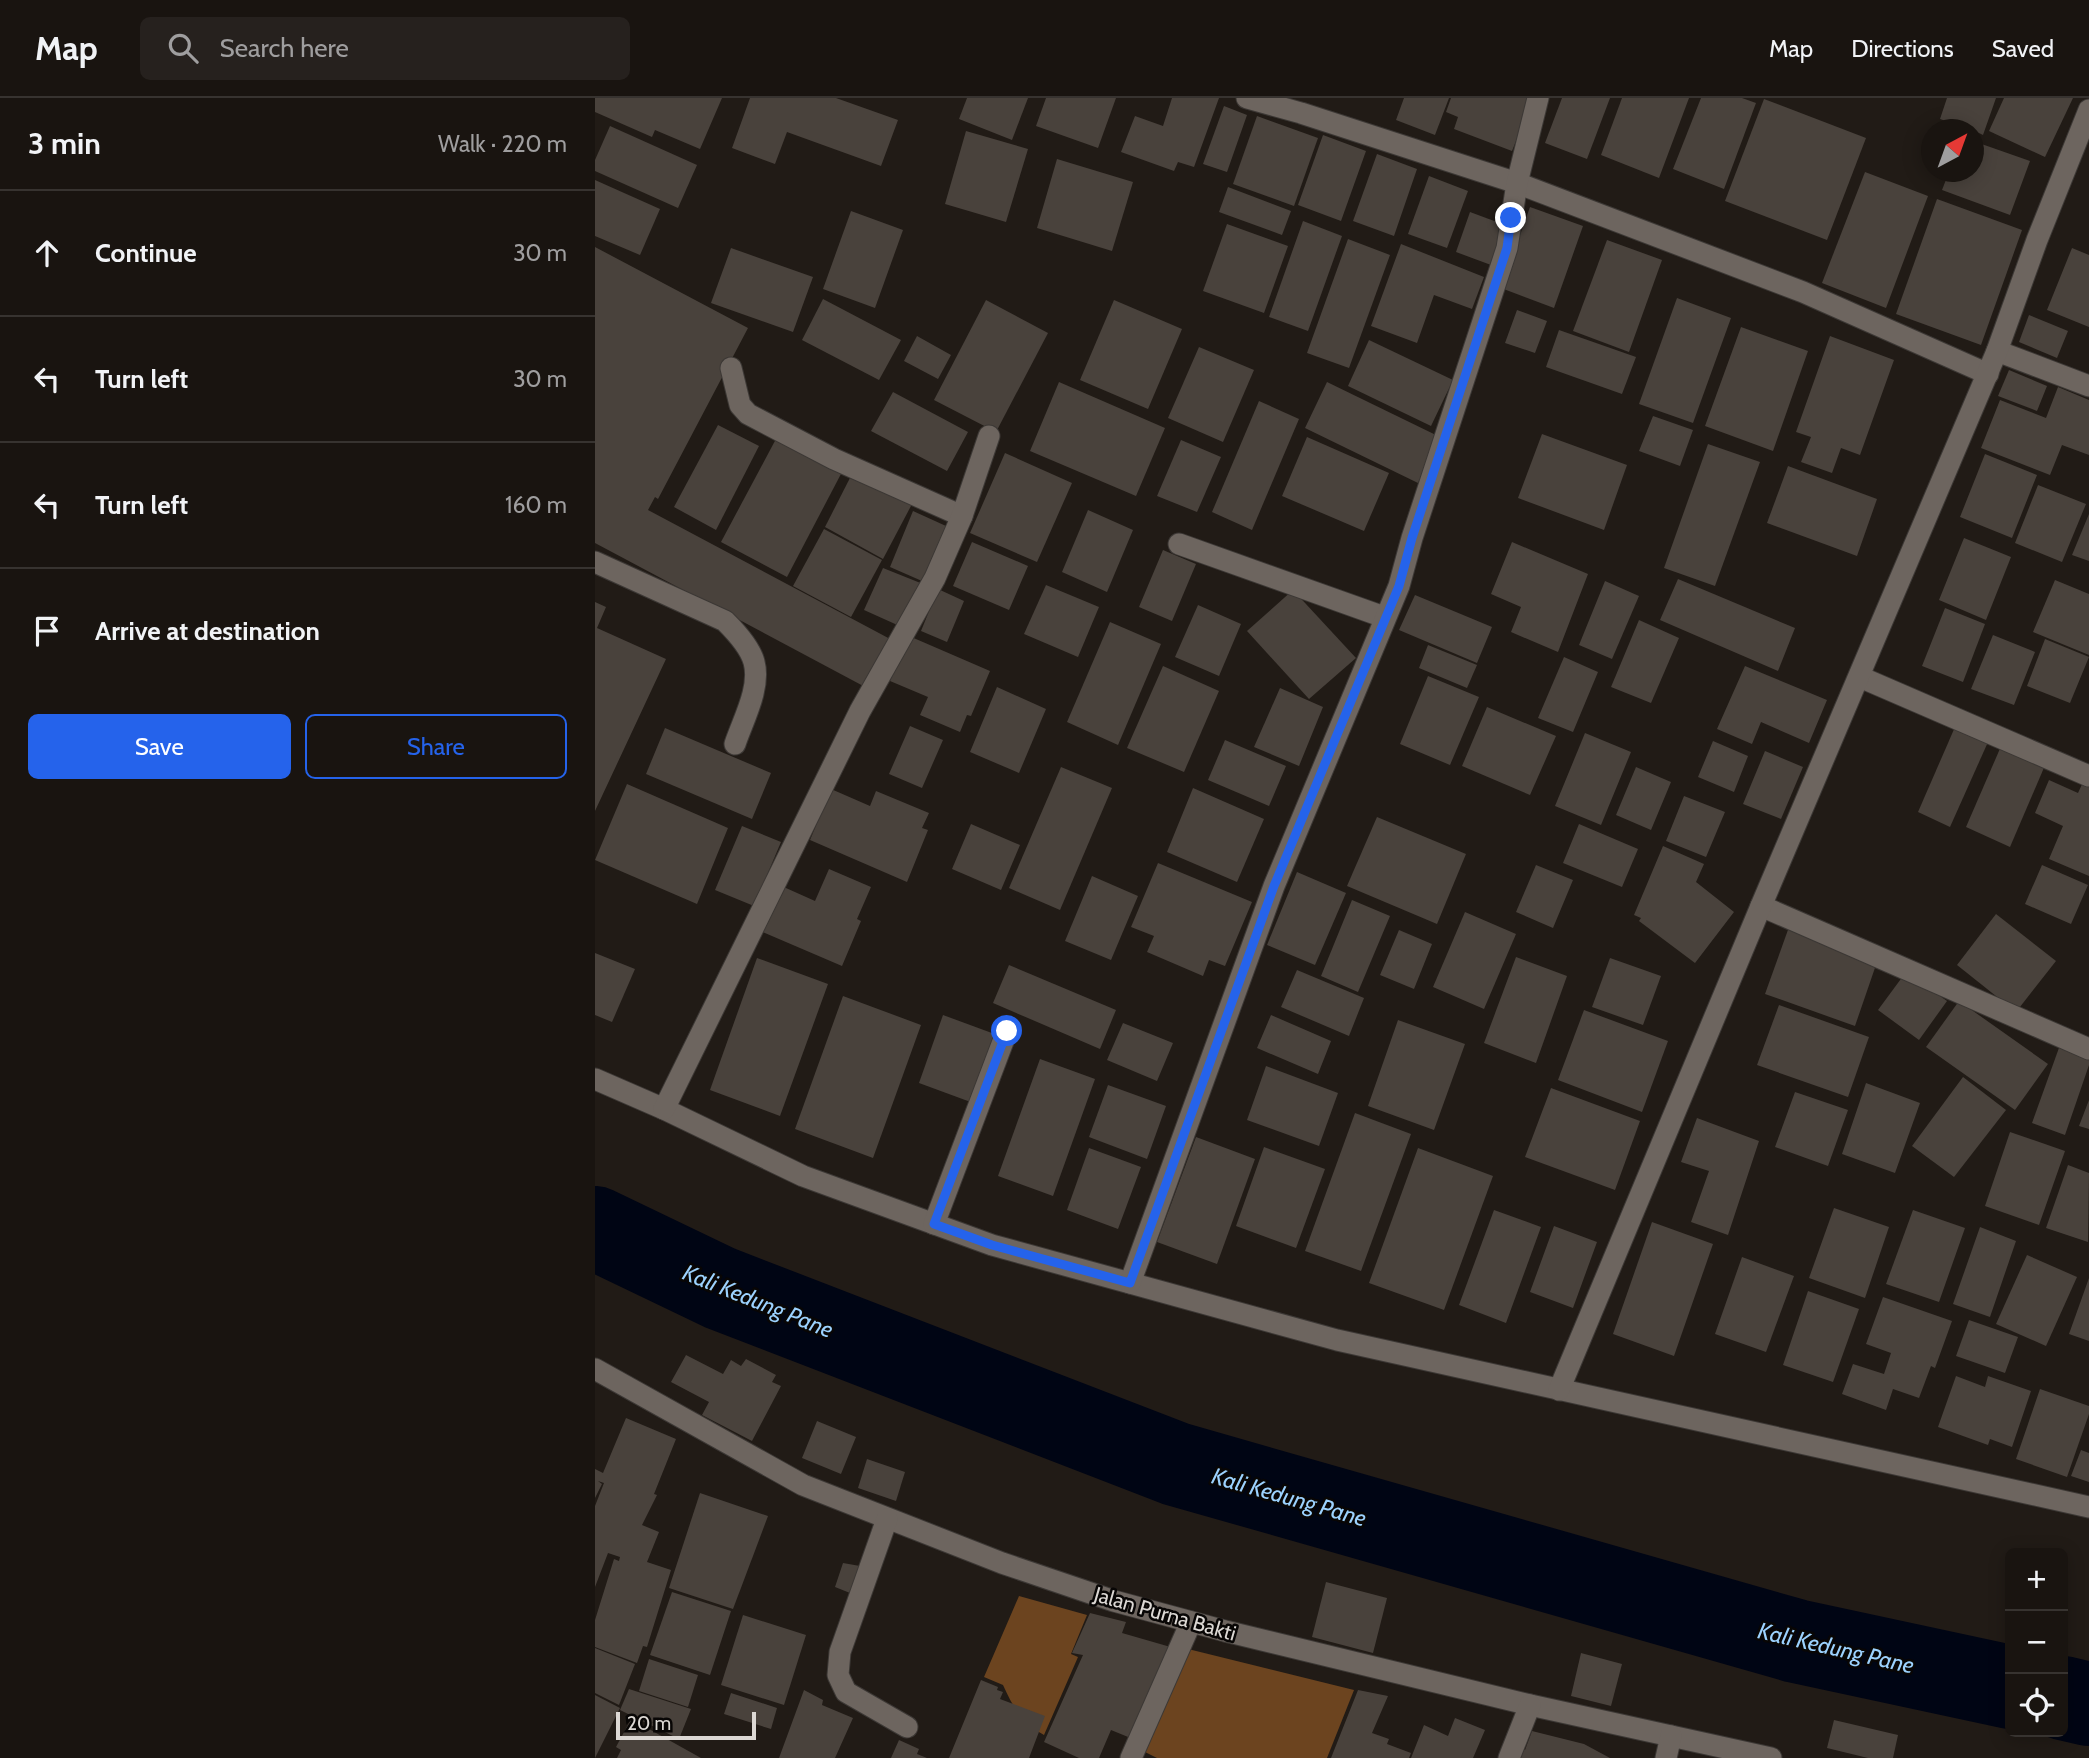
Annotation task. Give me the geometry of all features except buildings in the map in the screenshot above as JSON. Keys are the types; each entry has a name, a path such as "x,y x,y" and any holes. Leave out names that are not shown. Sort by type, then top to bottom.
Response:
{"street":[{"path":"1247,98 1517,183 1803,292 1988,374"},
{"path":"1130,1283 1274,886 1399,586 1412,538 1507,248 1517,183 1538,98"},
{"path":"1559,1390 1761,905 1988,374 2037,240 2089,110"},
{"path":"1997,351 2089,386"},
{"path":"731,368 740,405 748,414 834,458 961,516"},
{"path":"664,1109 860,711 935,578 961,516 989,436"},
{"path":"1179,544 1384,617"},
{"path":"595,562 725,621 739,636 754,662 754,690 735,744"},
{"path":"1860,677 2089,776"},
{"path":"1761,905 2089,1049"},
{"path":"934,1224 1007,1031"},
{"path":"595,1079 664,1109 803,1177 992,1245 1336,1340 2089,1507"},
{"name":"Jalan Purna Bakti","path":"595,1369 803,1485 887,1519 1076,1588 1191,1622 1530,1705 1771,1758"},
{"path":"887,1519 840,1652 838,1675 846,1692 907,1727"},
{"path":"1132,1758 1191,1622"},
{"path":"1509,1758 1530,1705"},
{"path":"1666,1758 1671,1736"}],"shaded area":[{"path":"1019,1596 1087,1615 1071,1654 1078,1657 1044,1735 1019,1714 1003,1685 984,1677"},
{"path":"1184,1648 1354,1690 1327,1758 1157,1758 1141,1750"}],"waterway":[{"name":"Kali Kedung Pane","path":"595,1228 720,1288 1176,1464 1796,1641 2005,1686"},
{"name":"Kali Kedung Pane","path":"2068,1699 2089,1704"}],"route":[{"path":"1007,1031 934,1224 992,1245 1130,1283 1274,886 1399,586 1412,538 1507,248 1511,218"}]}
